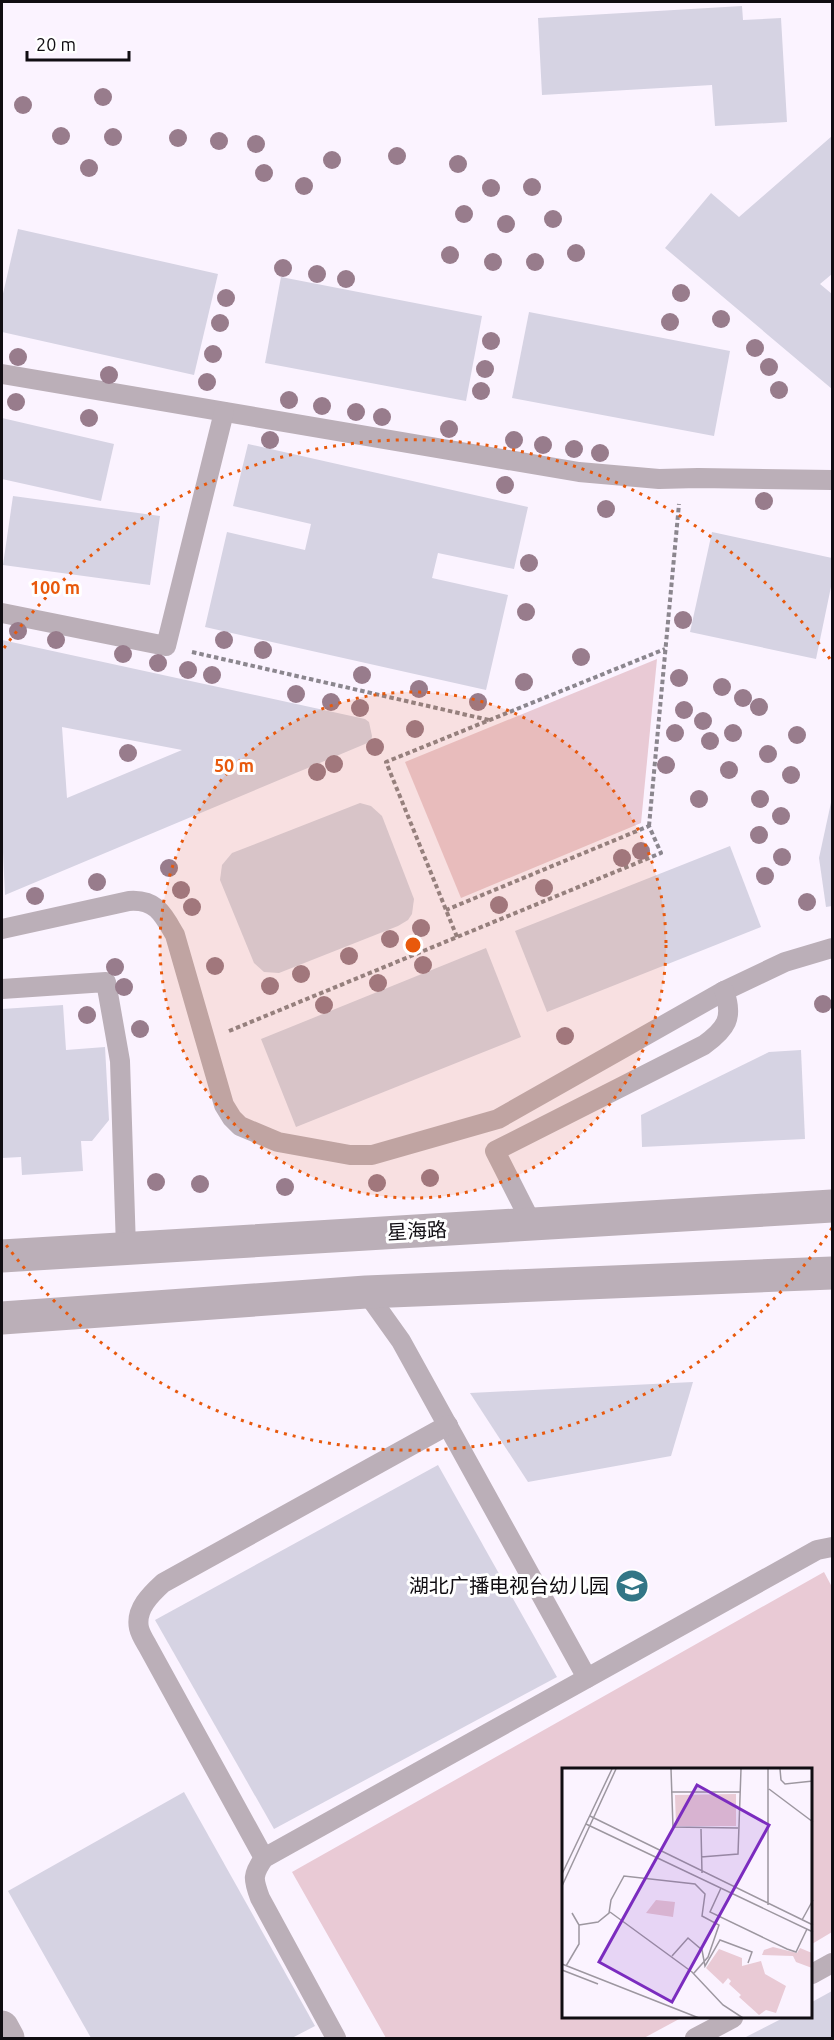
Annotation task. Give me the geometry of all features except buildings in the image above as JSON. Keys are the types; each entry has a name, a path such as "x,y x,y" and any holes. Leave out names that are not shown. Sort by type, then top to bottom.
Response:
{"street":[{"name":"星海路","path":"2,1256 832,1206"},
{"path":"2,1318 366,1292 832,1273"},
{"path":"2,2027 8,2038"}],"lane":[{"path":"2,374 579,472 660,479 832,480"},
{"path":"2,613 166,646 224,412"},
{"path":"2,929 129,902 140,901 153,904 175,935 224,1105 232,1118 240,1126 278,1142 350,1155 372,1155 498,1119 724,991 785,962 832,948"},
{"path":"2,989 106,982 120,1061 126,1248"},
{"path":"532,1224 495,1151 704,1045 717,1035 725,1024 730,1006 724,991"},
{"path":"366,1292 401,1341 587,1678"},
{"path":"264,1858 147,1645 139,1628 140,1614 148,1597 163,1583 448,1425"},
{"path":"336,2038 260,1899 254,1882 255,1870 264,1858 817,1550 832,1547"},
{"path":"813,1973 832,1963"},
{"path":"695,2038 731,2019"}],"path":[{"path":"206,1040 661,853 649,826 681,478"},
{"path":"166,646 490,720"},
{"path":"457,937 386,762 665,649"},
{"path":"446,909 649,826"}],"shaded area":[{"path":"657,659 641,823 461,898 405,762"},
{"path":"824,1572 832,1587 832,1932 813,1943 813,1768 562,1768 562,2019 679,2019 644,2038 386,2038 292,1872"}],"place":[{"name":"湖北广播电视台幼儿园","path":"632,1586"}]}
